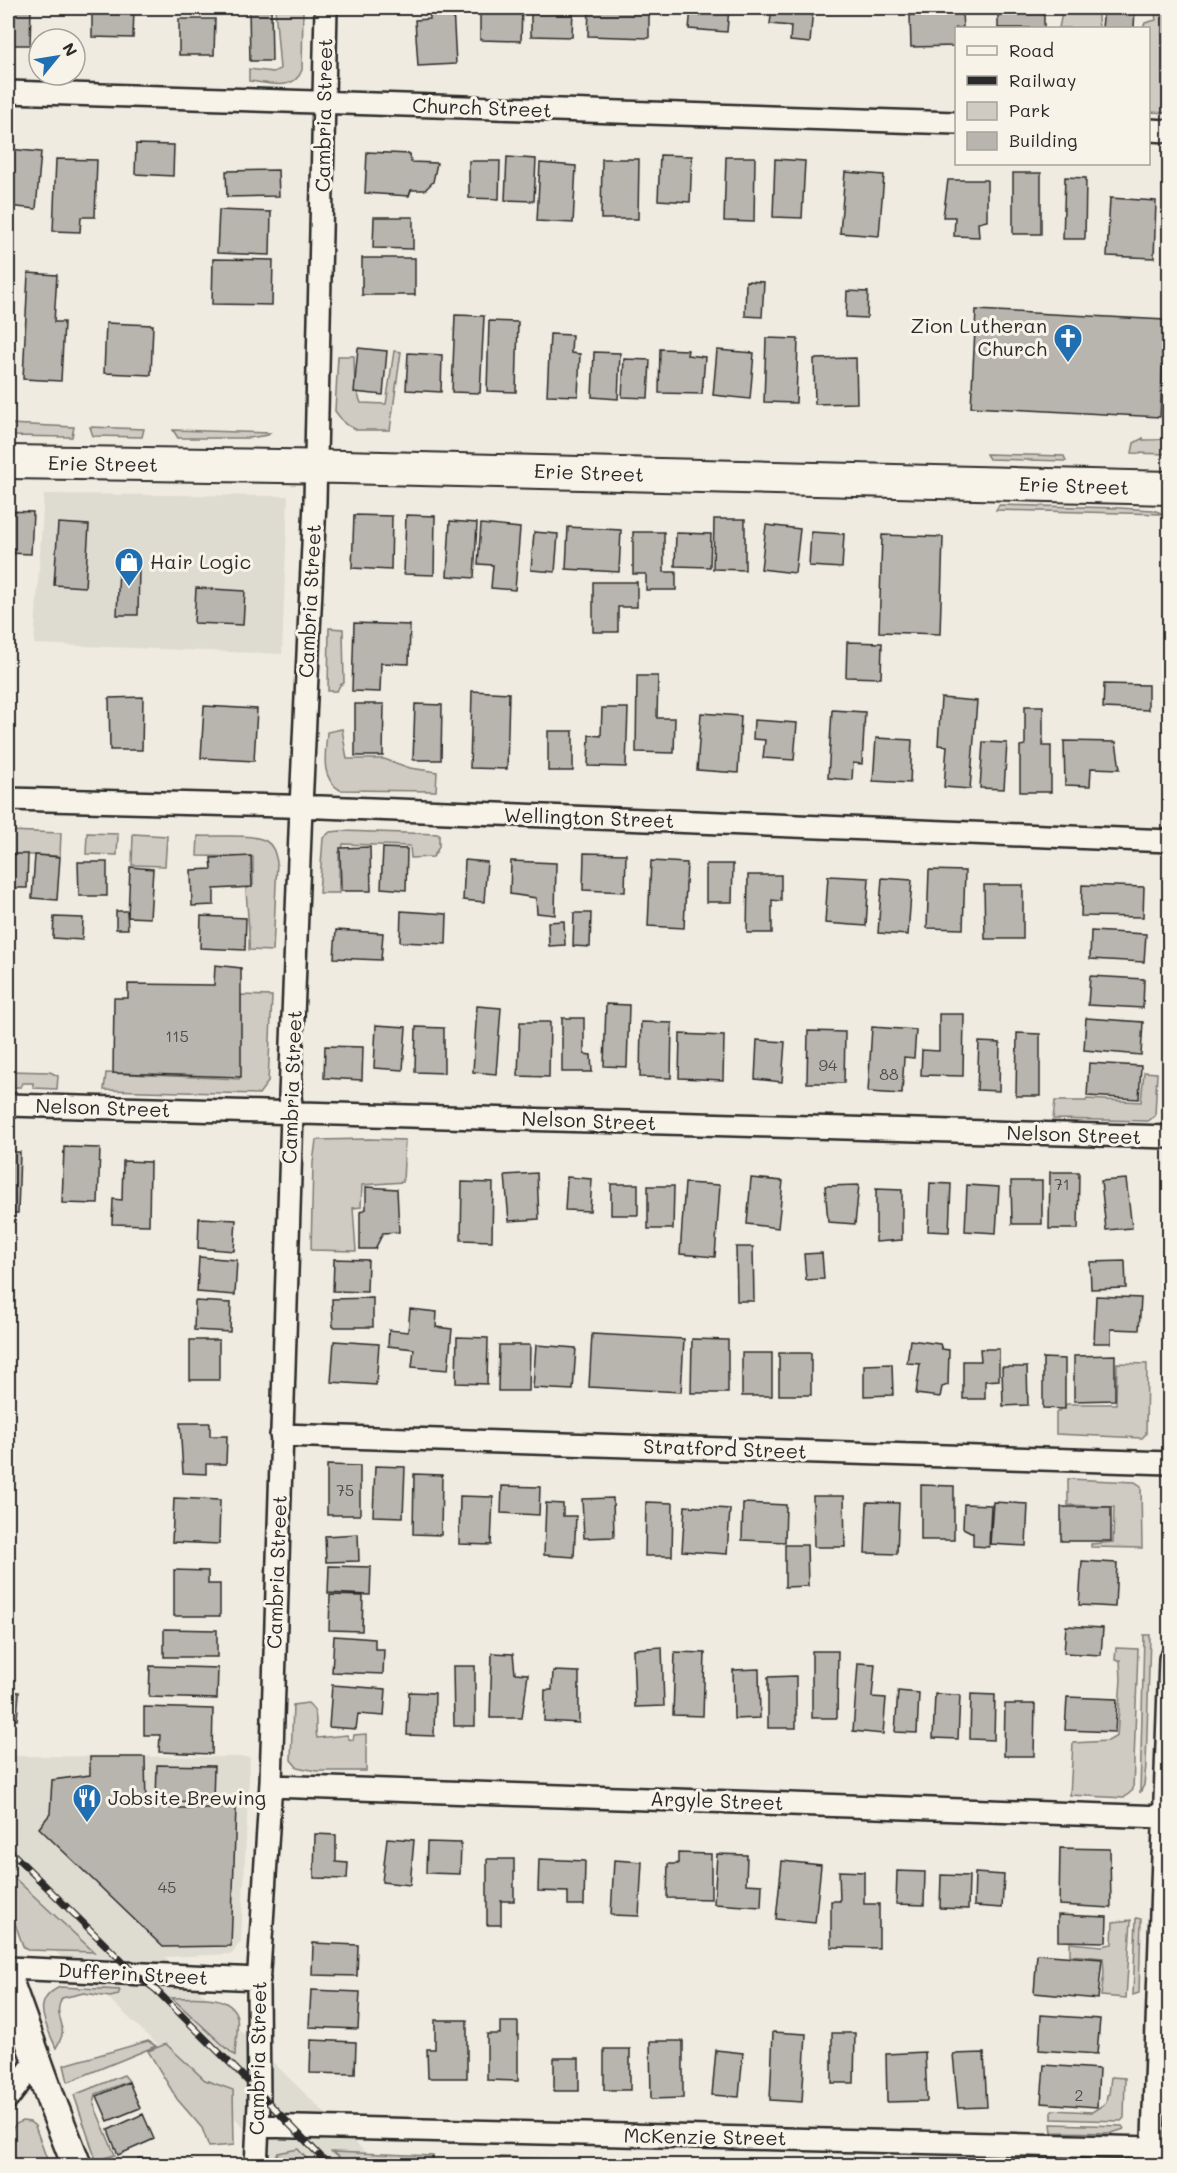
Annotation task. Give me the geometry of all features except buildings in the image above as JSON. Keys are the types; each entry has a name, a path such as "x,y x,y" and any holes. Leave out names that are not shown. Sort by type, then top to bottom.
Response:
{"main road":[{"name":"Erie Street","path":"8,462 315,467 1170,488"}],"street":[{"name":"Cambria Street","path":"256,2166 259,1979 270,1786 292,1113 290,1096 315,467 326,8"},
{"name":"Church Street","path":"8,92 955,123"},
{"path":"1150,130 1170,130"},
{"name":"Wellington Street","path":"8,799 301,807 1170,841"},
{"name":"Nelson Street","path":"8,1105 1170,1137"},
{"name":"Stratford Street","path":"281,1435 1170,1463"},
{"path":"1152,2157 1170,1659"},
{"name":"Argyle Street","path":"270,1786 1164,1817"},
{"name":"Dufferin Street","path":"8,1968 259,1979"},
{"path":"8,1980 77,2166"},
{"path":"8,2098 37,2060"},
{"name":"McKenzie Street","path":"258,2126 1152,2157"}],"shaded area":[{"path":"44,494 288,496 282,654 34,644"},
{"path":"8,1756 250,1757 241,1941 232,1954 165,1957 378,2165 277,2165 233,2116 106,1996 8,1910"}],"green space":[{"path":"275,8 303,8 302,70 298,77 287,84 249,81 249,69 273,72 280,69"},
{"path":"1063,8 1097,8 1099,27 1059,27"},
{"path":"1154,8 1169,8 1169,113 1150,112 1150,27 1143,27 1145,23 1156,20"},
{"path":"394,351 401,352 390,430 357,430 345,424 335,411 338,356 354,356 355,392 361,403 386,404"},
{"path":"1166,361 1169,361 1169,429 1165,421"},
{"path":"8,424 74,427 72,437 8,436"},
{"path":"90,427 144,429 142,437 93,436"},
{"path":"173,430 270,433 249,438 178,438"},
{"path":"1143,438 1143,440 1161,440 1169,438 1169,454 1132,453 1134,443"},
{"path":"986,454 1064,456 1066,461 989,459"},
{"path":"999,505 1119,508 1153,510 1164,514 996,510"},
{"path":"329,628 343,629 344,683 337,691 328,691"},
{"path":"342,729 347,759 384,759 410,768 437,772 436,791 340,790 329,778 325,756 327,732"},
{"path":"8,831 61,833 60,856 8,854"},
{"path":"330,832 439,834 439,847 433,857 411,858 410,846 343,844 342,851 339,852 339,893 319,893 323,838"},
{"path":"87,833 118,834 117,855 86,854"},
{"path":"133,834 167,836 165,866 132,865"},
{"path":"198,836 252,837 269,843 277,862 273,951 249,950 246,889 253,885 253,857 197,856"},
{"path":"241,995 272,996 268,1082 259,1094 104,1090 106,1073 239,1079"},
{"path":"8,1071 50,1072 58,1076 57,1089 33,1088 33,1083 22,1083 21,1087 8,1087"},
{"path":"1144,1072 1157,1073 1155,1116 1148,1121 1053,1119 1055,1101 1086,1101 1087,1099 1141,1102"},
{"path":"316,1140 405,1140 403,1182 362,1185 361,1207 353,1208 356,1251 311,1250 313,1163"},
{"path":"1117,1363 1147,1364 1146,1434 1142,1438 1056,1434 1056,1413 1067,1404 1116,1404"},
{"path":"1068,1479 1135,1482 1141,1486 1142,1548 1091,1547 1091,1544 1113,1542 1114,1507 1068,1505"},
{"path":"1144,1635 1150,1635 1146,1765 1144,1785 1140,1793"},
{"path":"1116,1648 1138,1649 1133,1790 1124,1798 1070,1795 1073,1743 1108,1741 1117,1736 1121,1679 1120,1660 1115,1660"},
{"path":"308,1703 314,1711 317,1738 347,1735 353,1740 354,1735 366,1734 366,1771 316,1771 297,1767 291,1760 293,1705"},
{"path":"8,1872 94,1952 27,1950 23,1946 8,1904"},
{"path":"1136,1918 1141,1919 1139,1993 1133,1995"},
{"path":"1131,1920 1126,1998 1101,1996 1103,1958 1070,1955 1070,1943 1102,1946 1112,1944 1113,1922"},
{"path":"60,1987 120,1990 118,1995 110,1997 84,1993 62,1998 59,2014 62,2036 56,2048 45,2023 43,2007 45,1999"},
{"path":"200,1997 227,2003 237,2017 235,2056 172,1998"},
{"path":"148,2041 156,2046 68,2082 64,2065"},
{"path":"166,2044 205,2080 233,2090 234,2145 209,2147 202,2128 177,2099 148,2051"},
{"path":"124,2075 129,2081 96,2094 94,2105 115,2155 96,2160 74,2095"},
{"path":"1111,2077 1125,2078 1124,2118 1121,2121 1052,2119 1052,2110 1092,2112 1106,2103"},
{"path":"22,2121 30,2122 35,2126 49,2165 8,2165 8,2134 16,2124"},
{"path":"1051,2124 1122,2126 1124,2129 1112,2133 1052,2132"},
{"path":"298,2149 312,2165 270,2165 278,2153"},
{"path":"332,2152 433,2156 432,2165 343,2165 337,2159 340,2158"},
{"path":"500,2157 663,2163 663,2165 497,2165"}],"railway":[{"path":"8,1849 135,1974 156,1990 330,2166"}],"place":[{"name":"Zion Lutheran Church","path":"1068,364"},
{"name":"Hair Logic","path":"129,588"},
{"name":"Jobsite Brewing","path":"87,1824"}]}
